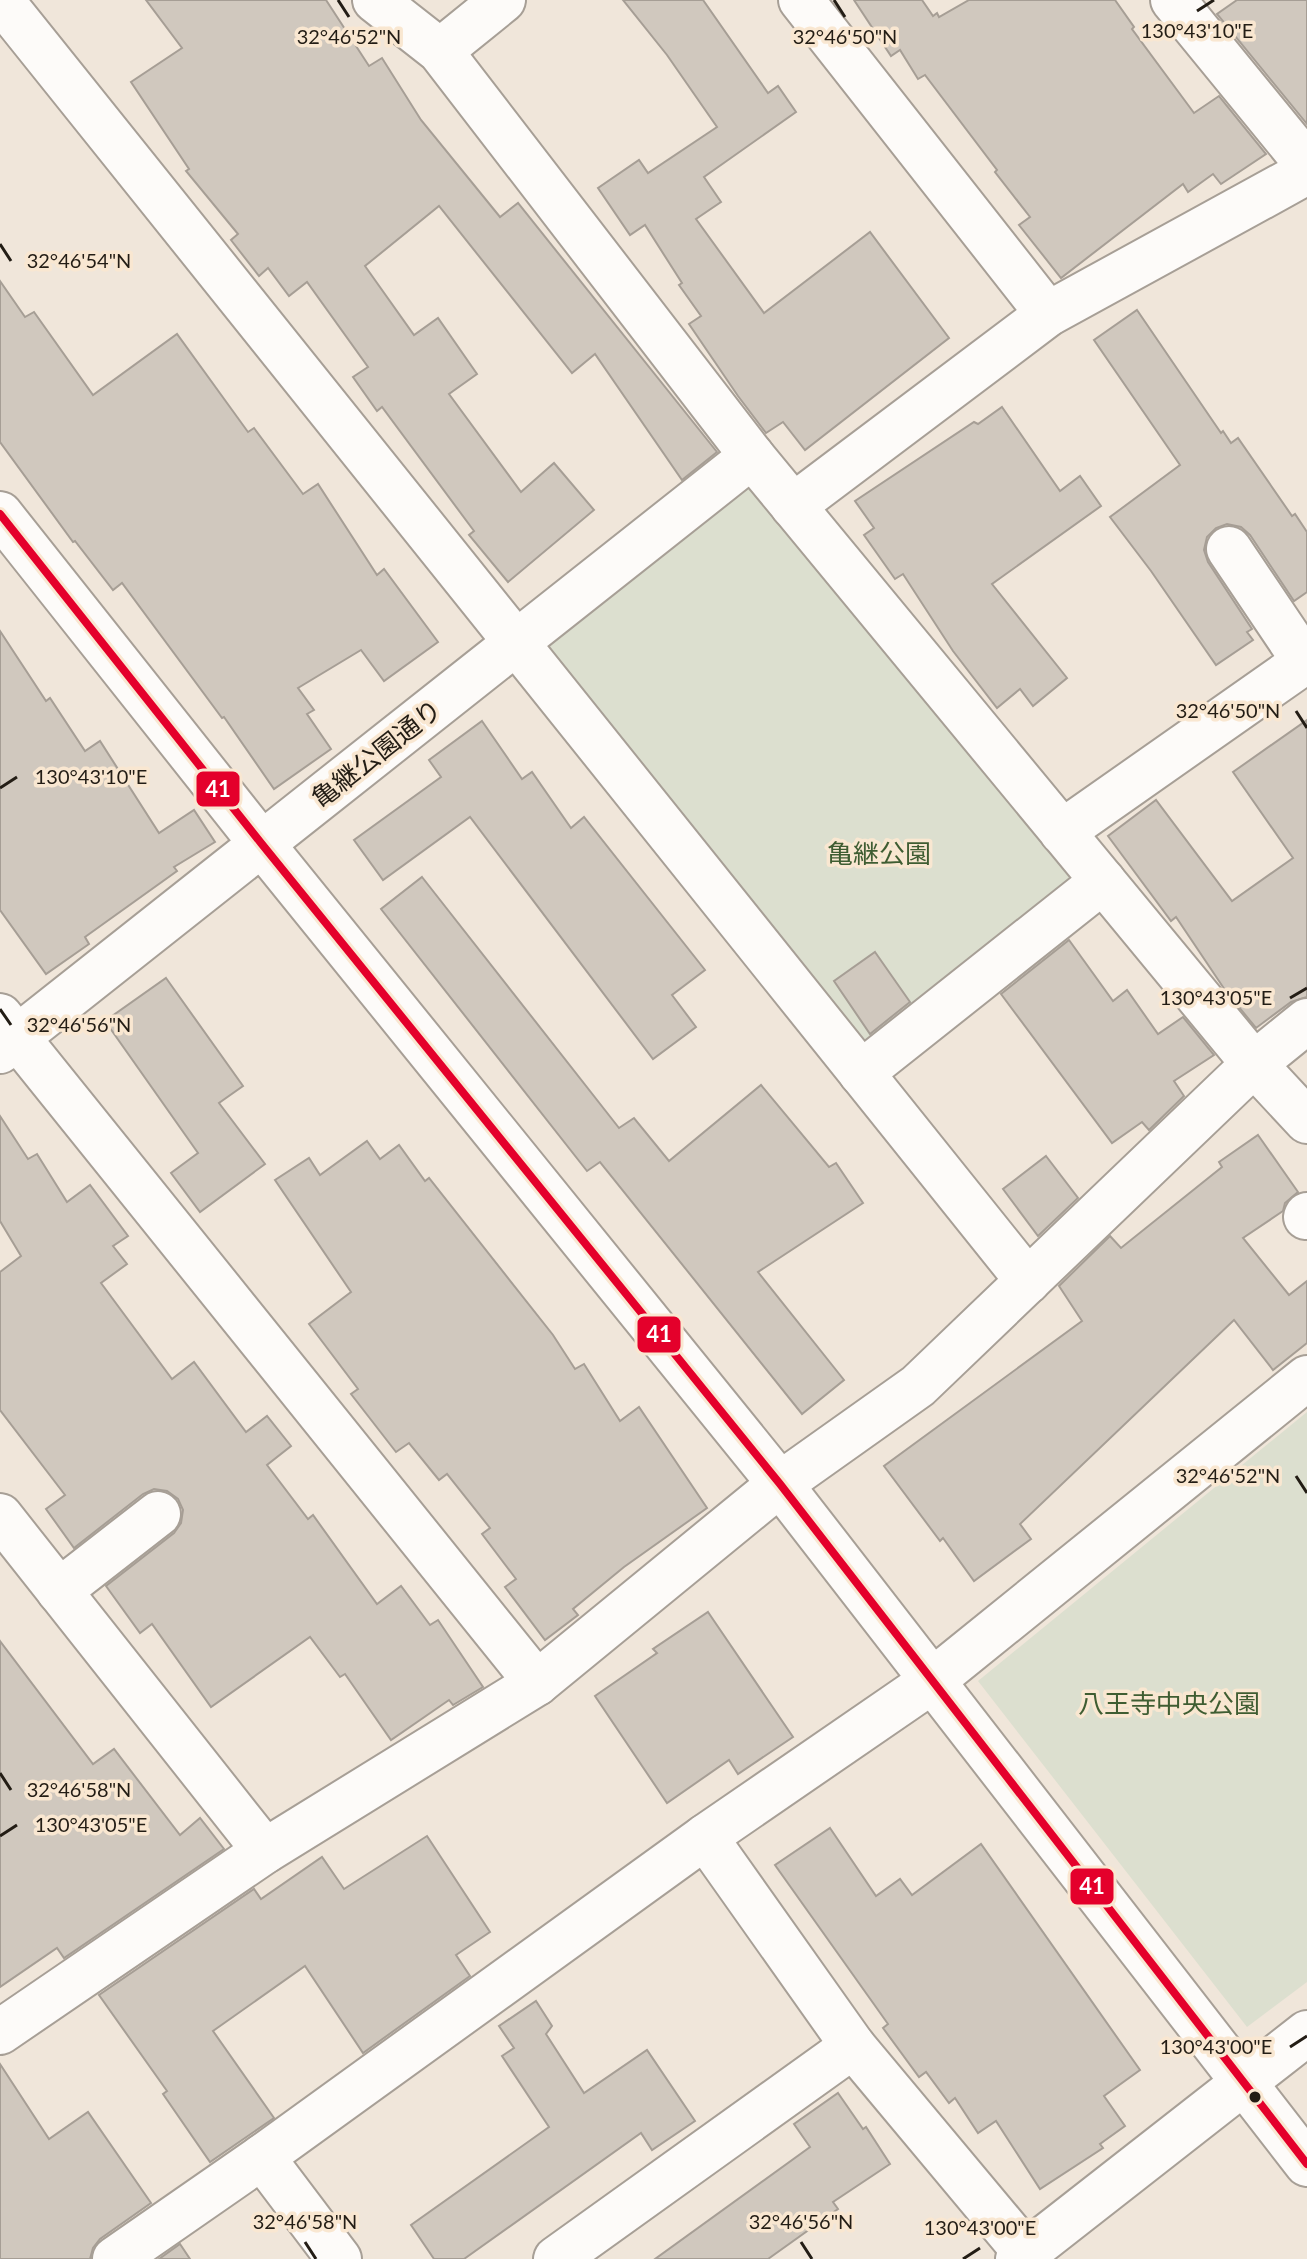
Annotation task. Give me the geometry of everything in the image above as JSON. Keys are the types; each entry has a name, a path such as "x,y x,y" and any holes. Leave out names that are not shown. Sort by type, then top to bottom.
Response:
{"street":[{"path":"1,0 1028,1281"},
{"path":"375,0 440,51 752,456 1254,1064 1307,1121"},
{"path":"440,51 503,0"},
{"path":"801,0 1048,314"},
{"path":"1173,0 1307,164"},
{"path":"793,506 1048,314 1307,172"},
{"name":"亀継公園通り","path":"6,1034 261,843 752,456"},
{"path":"0,514 261,843 780,1484 1307,2164"},
{"path":"1062,832 1306,661 1229,549"},
{"path":"861,1073 1103,881"},
{"path":"3,2023 265,1851 537,1683 780,1484 918,1386 1254,1064 1307,1021"},
{"path":"6,1034 537,1683"},
{"path":"115,2259 262,2157 705,1837 932,1681 1307,1378"},
{"path":"59,1591 158,1514"},
{"path":"0,1516 265,1851"},
{"path":"705,1837 853,2046 1025,2257 1307,2033"},
{"path":"556,2259 853,2046"},
{"path":"262,2157 339,2259"}],"green space":[{"name":"亀継公園","path":"751,475 1083,880 859,1052 533,645"},
{"name":"八王寺中央公園","path":"1307,1412 1307,1982 1247,2027 978,1681"}],"building":[{"path":"146,0 326,0 369,66 382,58 421,120 500,217 518,203 717,452 682,480 595,354 572,373 439,206 365,266 414,335 438,318 477,374 449,394 521,492 554,463 594,510 508,582 469,535 474,531 382,407 377,411 353,377 368,367 307,282 289,296 268,268 259,276 231,240 238,234 186,171 189,169 131,82 182,48"},
{"path":"623,0 703,0 768,93 778,86 796,112 704,177 721,202 696,219 764,313 870,232 949,338 805,450 783,422 766,433 689,324 701,316 679,285 682,283 645,225 630,235 598,188 639,160 648,173 717,127 667,55"},
{"path":"854,0 922,0 933,16 937,13 939,17 969,0 1115,0 1134,27 1132,29 1194,113 1219,96 1266,154 1221,184 1213,174 1188,192 1183,184 1061,278 1019,225 1030,217 995,172 997,170 925,75 918,79 900,50 891,56"},
{"path":"1237,0 1307,0 1307,124 1217,14"},
{"path":"0,281 25,317 34,312 93,395 177,334 248,432 254,428 303,494 318,484 377,575 384,569 438,642 384,681 361,650 298,688 314,710 307,714 331,749 274,789 224,717 122,583 113,590 73,542 0,442"},
{"path":"1137,310 1221,433 1223,431 1231,443 1238,438 1292,516 1295,514 1307,532 1307,592 1294,601 1250,535 1241,527 1227,524 1216,528 1207,537 1204,550 1208,562 1252,629 1247,632 1253,640 1216,665 1110,517 1180,465 1094,340"},
{"path":"1002,407 1060,491 1080,476 1101,506 992,584 1067,678 1033,706 1020,689 997,708 953,651 903,574 895,579 864,535 874,528 855,501 974,422 978,424"},
{"path":"0,631 46,701 50,698 85,751 100,741 159,833 194,810 215,842 174,867 177,871 85,937 89,944 46,974 0,910"},
{"path":"1307,720 1307,997 1291,1002 1256,1028 1225,990 1176,917 1171,921 1108,836 1156,800 1232,901 1293,858 1233,772"},
{"path":"482,721 522,779 532,772 571,828 584,817 705,970 672,995 696,1027 653,1059 470,817 383,880 354,840 441,777 429,760"},
{"path":"422,877 619,1128 634,1118 669,1161 761,1085 829,1167 836,1163 863,1203 758,1272 844,1380 802,1414 600,1162 587,1171 381,909"},
{"path":"1069,940 1113,1001 1127,990 1158,1034 1183,1017 1214,1055 1174,1081 1184,1096 1149,1130 1142,1122 1112,1143 1001,994"},
{"path":"875,952 910,1002 870,1034 834,981"},
{"path":"166,978 243,1086 219,1103 265,1164 200,1212 171,1173 198,1153 105,1021"},
{"path":"0,1116 28,1159 37,1154 67,1202 90,1185 128,1236 113,1246 127,1264 101,1283 172,1379 194,1362 246,1432 267,1416 291,1446 267,1465 308,1519 313,1515 377,1604 401,1586 430,1625 438,1620 483,1687 453,1705 449,1700 391,1740 345,1674 340,1677 310,1637 211,1707 152,1624 140,1633 106,1586 174,1533 181,1523 183,1510 178,1499 167,1491 154,1489 143,1494 74,1548 46,1509 65,1495 0,1410 0,1272 21,1256 0,1221"},
{"path":"1258,1135 1298,1192 1285,1203 1283,1211 1243,1238 1289,1295 1307,1281 1307,1343 1273,1370 1234,1320 1020,1524 1031,1539 974,1581 884,1466 1082,1321 1059,1286 1110,1236 1121,1248 1222,1167 1219,1162"},
{"path":"367,1141 380,1159 399,1145 425,1181 429,1178 553,1335 575,1369 584,1364 620,1421 639,1407 707,1508 624,1567 573,1609 578,1615 545,1640 505,1587 516,1579 482,1534 490,1528 447,1474 439,1480 409,1443 396,1452 351,1394 358,1389 309,1324 351,1292 275,1180 309,1158 320,1175"},
{"path":"1046,1156 1078,1198 1038,1236 1003,1189"},
{"path":"708,1612 793,1737 738,1774 729,1760 667,1803 595,1696 657,1653 653,1649"},
{"path":"0,1641 93,1764 114,1749 180,1835 200,1818 224,1849 64,1958 57,1948 0,1987"},
{"path":"830,1828 876,1896 900,1879 912,1895 981,1844 1140,2070 1104,2096 1125,2126 1100,2144 1103,2148 1040,2189 996,2121 978,2133 955,2098 949,2103 926,2072 919,2077 883,2028 888,2024 775,1865"},
{"path":"427,1836 490,1932 456,1955 470,1976 363,2053 305,1966 213,2031 274,2118 210,2162 163,2094 167,2091 99,1995 254,1889 261,1899 322,1857 344,1889"},
{"path":"536,2001 552,2026 546,2034 584,2093 647,2050 695,2121 652,2150 641,2133 464,2259 434,2259 411,2225 549,2127 502,2056 514,2048 499,2026"},
{"path":"0,2064 49,2139 88,2112 151,2203 100,2239 90,2259 0,2259"},
{"path":"838,2093 863,2129 866,2127 890,2164 833,2202 838,2209 768,2259 655,2259 810,2147 794,2124"},
{"path":"180,2244 190,2259 159,2259"}],"transit line":[{"name":"41","path":"0,514 261,843 780,1484 1307,2164"}]}
